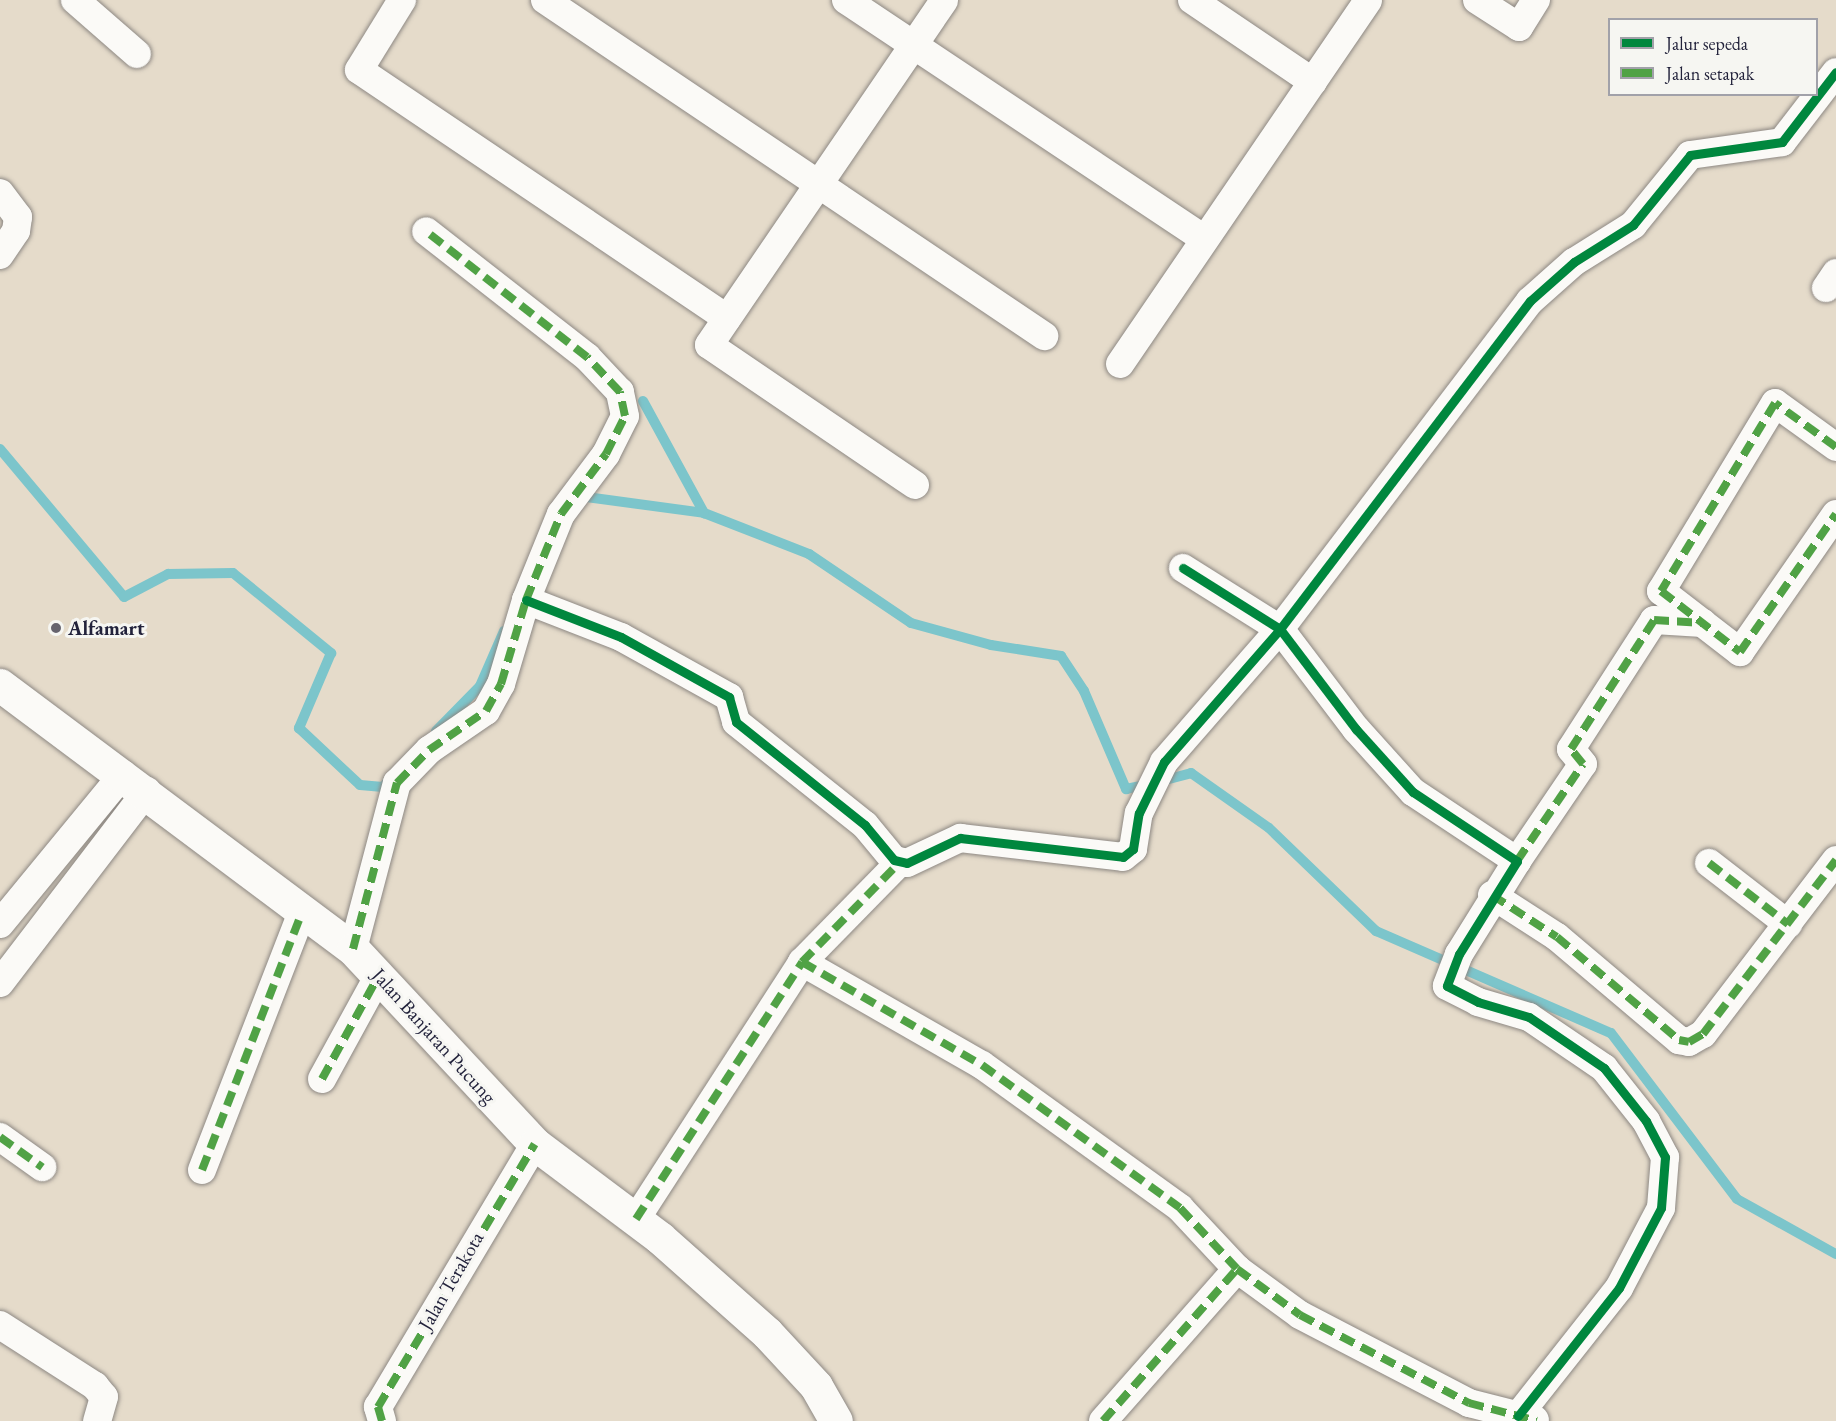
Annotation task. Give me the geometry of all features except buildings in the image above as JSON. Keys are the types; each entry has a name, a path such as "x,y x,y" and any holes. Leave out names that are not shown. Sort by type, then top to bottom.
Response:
{"street":[{"path":"75,0 137,54"},
{"path":"402,0 359,70 727,318"},
{"path":"545,0 1044,336"},
{"path":"846,0 1205,239"},
{"path":"915,485 709,345 817,183 944,0"},
{"path":"1192,0 1313,82"},
{"path":"1120,364 1368,0"},
{"path":"1477,0 1519,27 1536,0"},
{"path":"1818,94 1836,72"},
{"path":"636,1219 802,963 900,862 960,838 1109,856 1128,853 1139,813 1164,762 1280,629 1530,301 1574,262 1633,225 1690,155 1775,144 1817,96"},
{"path":"0,193 18,217 0,255"},
{"path":"353,949 397,783 429,750 486,711 501,684 526,600 561,514 591,476 625,416 621,392 586,357 426,231"},
{"path":"1836,447 1774,403 1661,591 1740,652 1836,514"},
{"path":"1183,568 1280,629 1356,729 1406,785 1517,861"},
{"path":"526,600 621,637 729,697 736,722 852,814 900,862"},
{"path":"802,963 982,1065 1180,1208 1237,1269 1300,1315 1469,1403 1527,1418 1619,1288 1661,1208 1665,1157 1646,1121 1604,1068 1529,1017 1478,1002 1447,984 1459,954 1492,895 1583,764 1571,749 1654,620 1702,623"},
{"name":"Jalan Banjaran Pucung","path":"0,685 135,782 301,915 353,949 535,1144 636,1219 767,1333 816,1386 836,1421"},
{"path":"0,924 135,782"},
{"path":"2,977 135,782"},
{"path":"1492,895 1557,937 1679,1040 1689,1042 1703,1035 1836,860"},
{"path":"1709,863 1788,924"},
{"path":"202,1170 301,915"},
{"path":"322,1079 379,975"},
{"path":"0,1137 42,1167"},
{"name":"Jalan Terakota","path":"381,1421 378,1407 535,1144"},
{"path":"1103,1421 1237,1269"},
{"path":"0,1325 95,1386 104,1397 97,1421"}],"waterway":[{"path":"643,401 704,513 809,554 911,623 991,645 1061,656 1084,691 1126,789 1140,786"},
{"path":"0,449 124,597 168,574 233,573 331,653 299,728 360,785 383,787 390,779"},
{"path":"579,496 704,513"},
{"path":"436,731 480,686 504,631"},
{"path":"1169,779 1191,773 1269,828 1376,931 1611,1033 1737,1199 1836,1254"}],"marked path":[{"path":"353,949 397,783 429,750 486,711 501,684 526,600 561,514 606,454 625,416 620,392 587,357 426,231"},
{"path":"1836,447 1775,403 1661,591 1740,652 1836,514"},
{"path":"1517,861 1583,764 1571,749 1654,620 1703,623"},
{"path":"1492,895 1557,937 1679,1040 1689,1042 1703,1034 1836,860"},
{"path":"636,1219 802,962 900,862"},
{"path":"1709,863 1788,924"},
{"path":"202,1170 301,915"},
{"path":"802,962 982,1065 1180,1208 1237,1269 1300,1315 1469,1403 1537,1421"},
{"path":"322,1079 379,975"},
{"path":"0,1137 42,1167"},
{"path":"382,1421 378,1407 535,1144"},
{"path":"1103,1421 1237,1269"}],"cycle path":[{"path":"1818,95 1836,72"},
{"path":"526,600 621,637 729,697 736,722 865,825 894,860 907,863 960,838 1123,857 1133,849 1139,813 1164,762 1280,629 1530,301 1574,262 1633,225 1690,155 1782,142 1817,96"},
{"path":"1183,568 1280,629 1356,729 1413,792 1517,861 1459,954 1447,986 1478,1002 1529,1017 1604,1068 1646,1121 1665,1157 1661,1208 1619,1288 1518,1416"}],"place":[{"name":"Alfamart","path":"56,628"}]}
